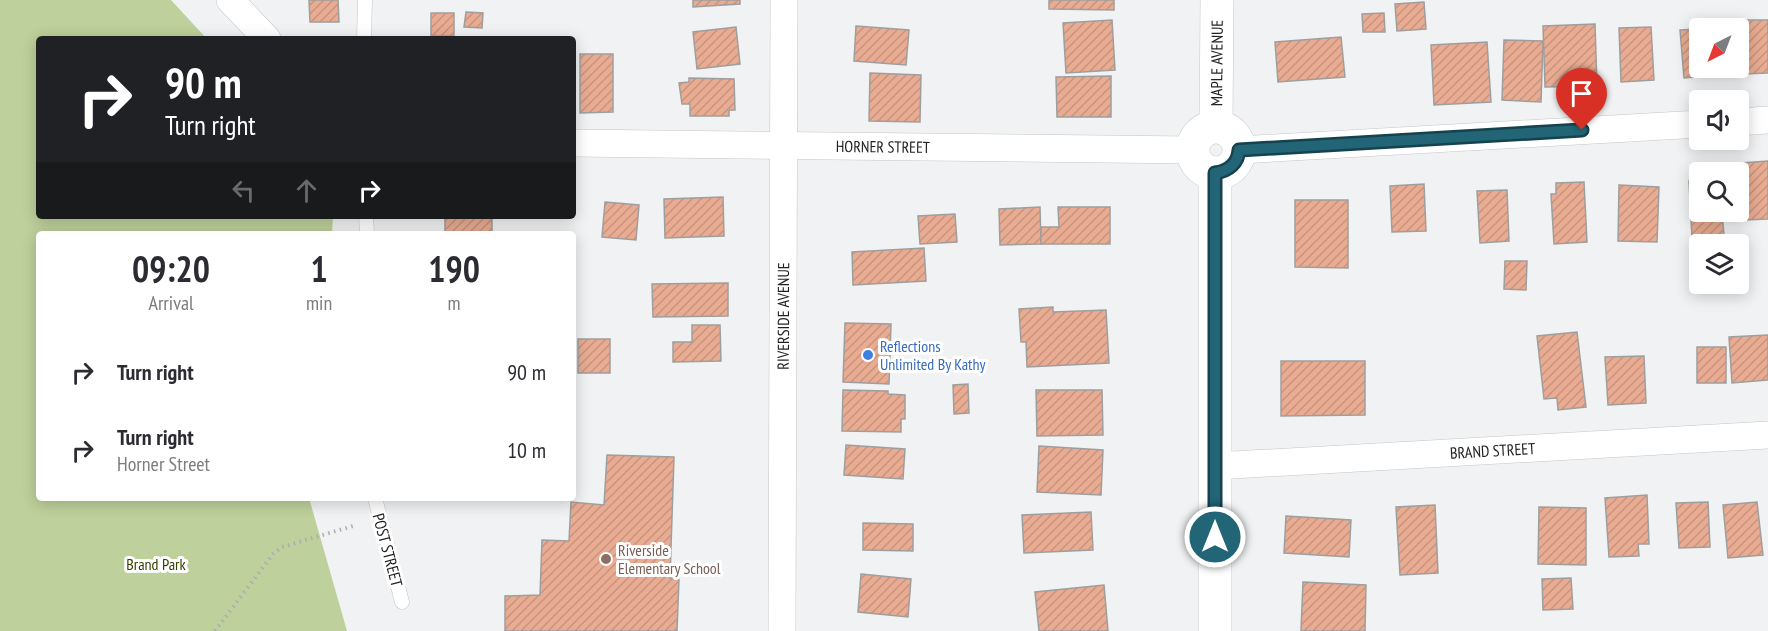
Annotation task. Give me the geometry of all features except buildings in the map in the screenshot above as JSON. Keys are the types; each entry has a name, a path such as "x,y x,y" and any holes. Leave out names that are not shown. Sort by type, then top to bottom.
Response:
{"main road":[{"name":"MAPLE AVENUE","path":"1216,126 1217,0"},
{"path":"1216,126 1230,131 1239,150 1236,163 1227,170 1215,173 1200,166 1193,150 1198,134 1216,126"},
{"path":"1215,173 1215,631"}],"street":[{"path":"230,0 264,36"},
{"name":"RIVERSIDE AVENUE","path":"782,631 783,0"},
{"path":"1749,121 1768,120"},
{"path":"1239,150 1689,125"},
{"name":"HORNER STREET","path":"576,143 1193,150"},
{"name":"BRAND STREET","path":"1215,466 1768,435"}],"lane":[{"path":"364,36 365,0"},
{"name":"POST STREET","path":"376,501 402,602"}],"path":[{"path":"215,631 273,554 282,548 353,526"}],"green space":[{"name":"Brand Park","path":"0,0 171,0 204,36 36,36 36,219 333,219 332,231 36,231 36,501 310,501 347,631 0,631"}],"place":[{"name":"Reflections Unlimited By Kathy","path":"868,355"},
{"name":"Riverside Elementary School","path":"606,559"}],"route":[{"path":"1215,537 1215,173 1227,170 1236,163 1239,150 1582,130"}]}
